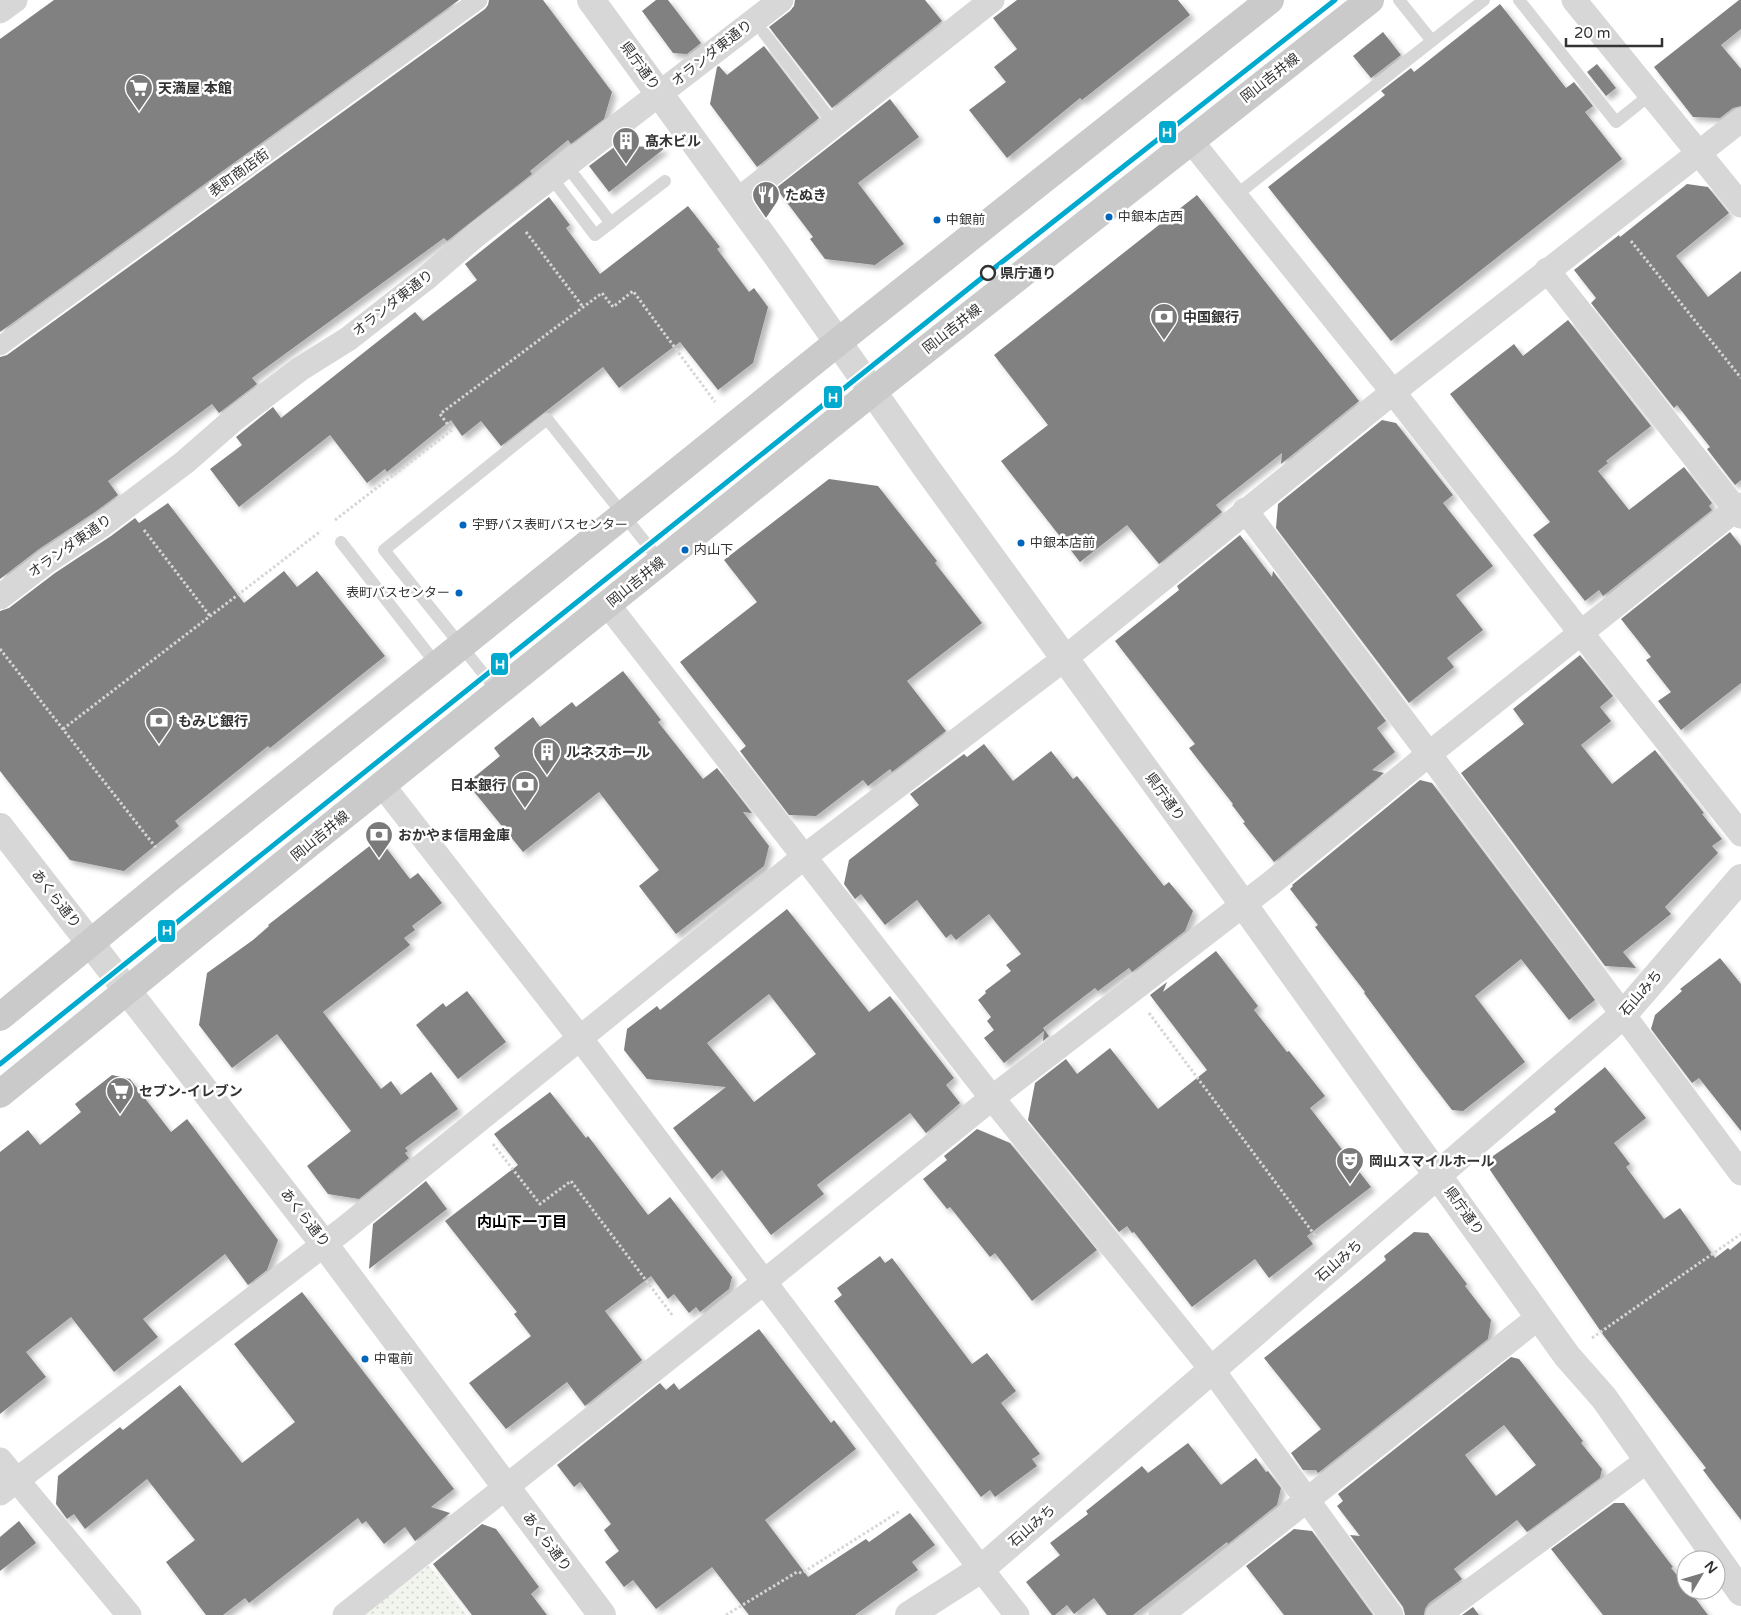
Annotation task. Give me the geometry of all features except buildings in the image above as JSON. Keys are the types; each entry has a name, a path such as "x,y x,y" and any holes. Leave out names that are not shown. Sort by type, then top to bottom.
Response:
{"main road":[{"path":"0,1017 838,342 1270,0"},
{"name":"岡山吉井線","path":"0,1094 872,392 1370,0"}],"street":[{"path":"0,11 15,0"},
{"name":"表町商店街","path":"0,346 478,0"},
{"name":"県庁通り","path":"591,0 1567,1356 1604,1398 1741,1592"},
{"name":"オランダ東通り","path":"0,597 47,561 103,524 185,462 233,420 300,369 348,339 425,279 476,235 781,0"},
{"path":"737,201 992,0"},
{"path":"1574,0 1741,205"},
{"path":"8,1486 324,1244 804,857 1064,658 1392,392 1741,120"},
{"path":"1191,141 1741,834"},
{"path":"345,1615 692,1340 992,1098 1243,904 1581,633 1739,510 1547,270"},
{"path":"1245,510 1741,1173"},
{"path":"608,605 992,1098 1212,1371 1391,1615"},
{"path":"383,786 580,1038 981,1570 1017,1615"},
{"name":"あくら通り","path":"0,827 324,1244 602,1615"},
{"name":"石山みち","path":"909,1615 981,1570 1623,1015 1741,878"},
{"path":"1161,1615 1539,1317"},
{"path":"0,1460 8,1486 129,1615"},
{"path":"1438,1615 1648,1460"}],"lane":[{"path":"1399,0 1432,41"},
{"path":"1234,196 1484,0"},
{"path":"1519,0 1616,122 1651,94"},
{"path":"764,33 834,124"},
{"path":"559,171 611,224"},
{"path":"559,171 595,235 665,181"},
{"path":"499,693 384,550 547,420 661,562"},
{"path":"341,542 438,665"}],"path":[{"path":"1614,219 1741,378"},
{"path":"524,230 583,307"},
{"path":"63,729 452,430 440,414 602,293 613,307 633,292 718,406"},
{"path":"140,525 210,616"},
{"path":"0,649 162,856"},
{"path":"1132,991 1323,1245"},
{"path":"476,1122 540,1204 571,1181 692,1340"},
{"path":"1567,1356 1741,1234"},
{"path":"726,1615 797,1572 802,1573 926,1495"}],"shaded area":[{"path":"429,1565 467,1615 364,1615"}],"transit line":[{"name":"H","path":"0,1064 988,273 1335,0"}],"place":[{"name":"天満屋 本館","path":"139,112"},
{"name":"髙木ビル","path":"626,165"},
{"name":"中銀本店西","path":"1109,217"},
{"name":"たぬき","path":"766,219"},
{"name":"中銀前","path":"937,220"},
{"name":"県庁通り","path":"988,273"},
{"name":"中国銀行","path":"1164,341"},
{"name":"宇野バス表町バスセンター","path":"463,525"},
{"name":"中銀本店前","path":"1021,543"},
{"name":"内山下","path":"685,550"},
{"name":"表町バスセンター","path":"459,593"},
{"name":"もみじ銀行","path":"159,745"},
{"name":"ルネスホール","path":"547,776"},
{"name":"日本銀行","path":"525,809"},
{"name":"おかやま信用金庫","path":"379,859"},
{"name":"セブン-イレブン","path":"120,1115"},
{"name":"岡山スマイルホール","path":"1350,1185"},
{"name":"中電前","path":"365,1359"}],"district":[{"name":"内山下一丁目","path":"522,1222"}]}
